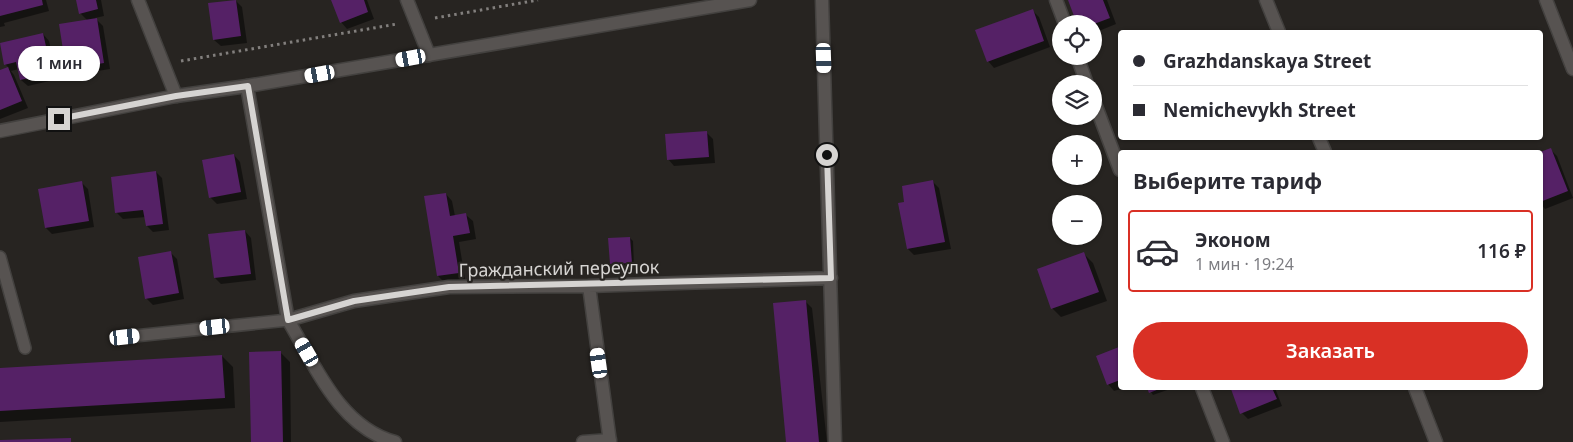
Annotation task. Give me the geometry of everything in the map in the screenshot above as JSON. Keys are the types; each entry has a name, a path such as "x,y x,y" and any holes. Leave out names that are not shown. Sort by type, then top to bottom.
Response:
{"street":[{"path":"138,0 176,96"},
{"path":"407,0 429,55"},
{"path":"0,131 176,96 248,86 750,0"},
{"path":"822,0 835,442"},
{"path":"1056,0 1062,15"},
{"path":"1266,0 1278,30"},
{"path":"1546,0 1573,69"},
{"path":"248,86 288,320 336,402 359,424 383,439 395,442"},
{"path":"1102,122 1118,165"},
{"name":"Гражданский переулок","path":"288,320 354,301 449,287 589,286 831,278"},
{"path":"583,442 610,441 589,286"},
{"path":"1203,390 1223,442"},
{"path":"1416,390 1436,442"}],"lane":[{"path":"0,257 26,348"},
{"path":"125,337 288,320"}],"path":[{"path":"164,64 538,0"}],"building":[{"path":"0,0 42,0 43,5 0,16"},
{"path":"76,0 96,0 98,9 79,14"},
{"path":"236,0 241,36 213,40 208,3"},
{"path":"331,0 364,0 368,12 340,23"},
{"path":"1068,0 1103,0 1110,18 1102,21 1102,15 1074,15"},
{"path":"1033,9 1044,41 987,62 975,30"},
{"path":"97,18 104,63 66,69 59,24"},
{"path":"43,33 52,73 20,80 16,62 4,65 0,43"},
{"path":"8,67 22,101 0,110 0,70"},
{"path":"707,131 709,157 667,160 665,134"},
{"path":"1551,148 1568,191 1543,201 1543,151"},
{"path":"234,154 241,192 209,198 202,160"},
{"path":"156,171 163,224 146,226 143,210 115,213 111,177"},
{"path":"933,180 945,242 907,249 898,203 904,202 902,186"},
{"path":"82,181 89,221 45,228 38,189"},
{"path":"446,193 450,216 466,213 470,233 453,236 459,273 437,276 424,196"},
{"path":"245,230 251,274 214,278 208,234"},
{"path":"630,237 632,263 610,264 608,238"},
{"path":"171,251 179,293 145,299 138,257"},
{"path":"1084,252 1099,292 1051,309 1037,269"},
{"path":"806,300 819,442 786,442 773,303"},
{"path":"1118,347 1118,381 1107,385 1096,356"},
{"path":"281,351 283,442 251,442 249,352"},
{"path":"222,355 225,398 0,411 0,368"},
{"path":"1231,390 1273,390 1277,399 1240,414"},
{"path":"71,438 71,442 0,442 0,440"}],"route":[{"path":"59,119 176,96 248,86 288,320 354,301 449,287 589,286 831,278 827,155"}]}
